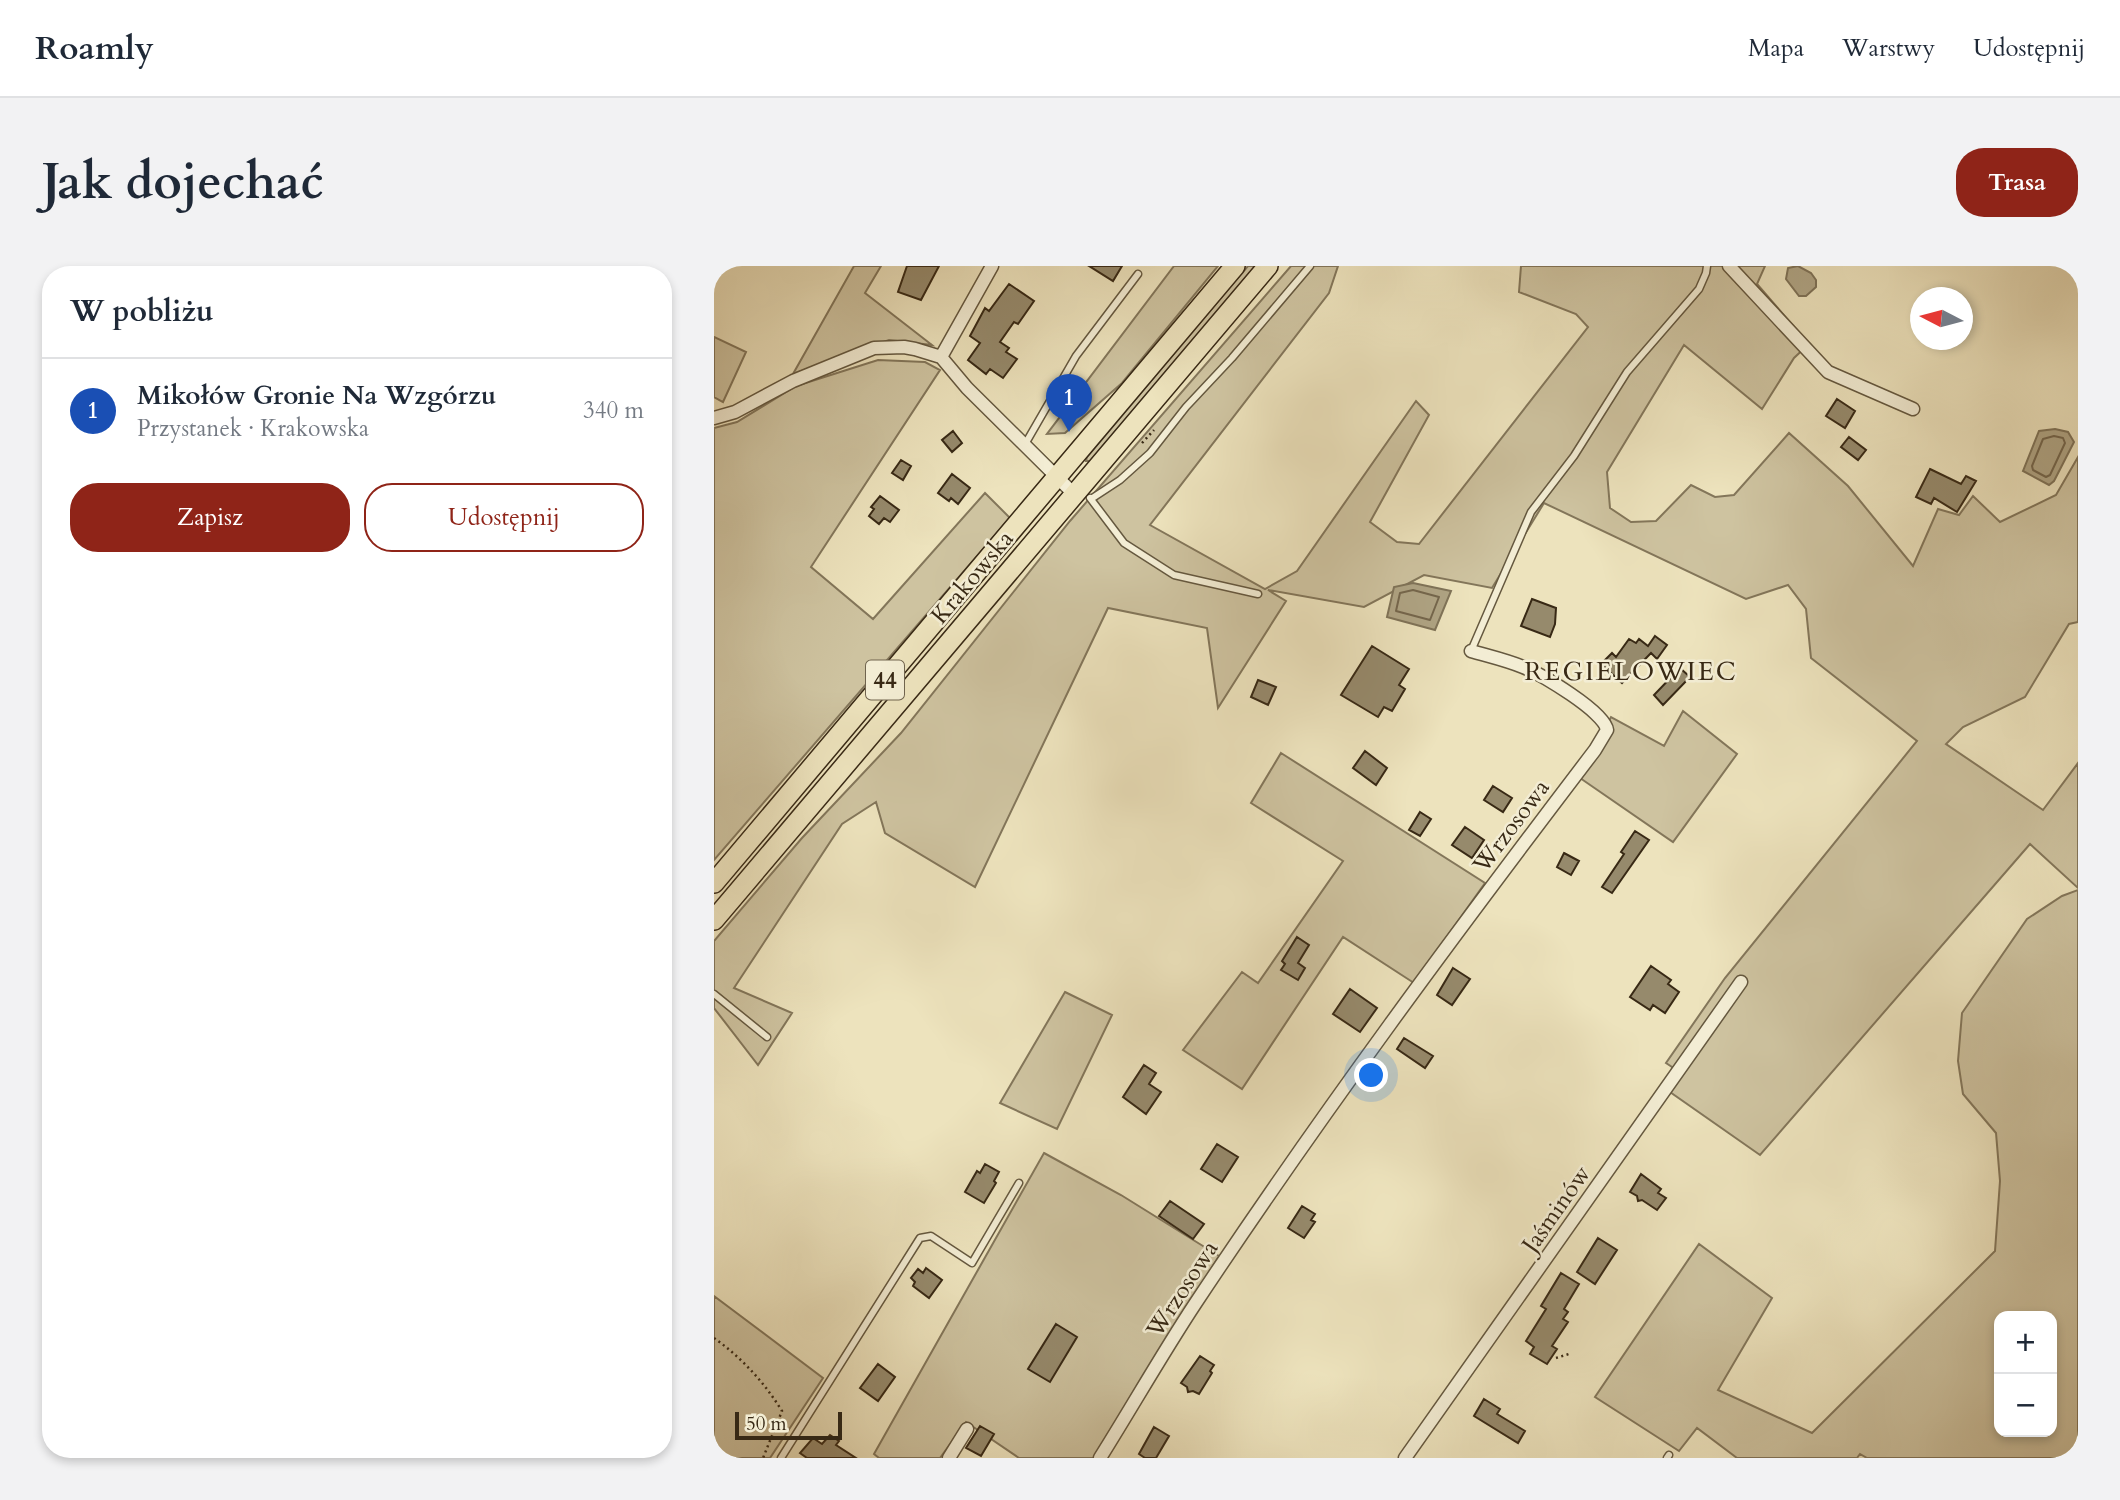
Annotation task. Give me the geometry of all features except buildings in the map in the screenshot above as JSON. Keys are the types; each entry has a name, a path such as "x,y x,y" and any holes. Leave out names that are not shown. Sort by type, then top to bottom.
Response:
{"main road":[{"name":"Krakowska","path":"714,883 1235,266"},
{"name":"Krakowska","path":"714,920 1083,496 1268,266"}],"street":[{"path":"941,357 992,266"},
{"path":"1729,266 1828,372 1913,408"},
{"path":"714,418 735,412 793,381 874,348 904,347 941,357 967,388 1024,446 1057,478 1083,496"},
{"name":"Wrzosowa","path":"1101,1458 1194,1306 1331,1106 1462,924 1595,750 1607,730 1606,723 1597,714 1547,678 1523,667 1471,651"},
{"name":"Jaśminów","path":"1405,1458 1741,982"},
{"path":"949,1458 967,1429"}],"lane":[{"path":"1258,594 1174,575 1124,543 1083,496 1120,480 1150,453 1186,407 1232,358 1310,266"},
{"name":"Wrzosowa","path":"1471,651 1531,512 1574,456 1627,372 1699,289 1707,266"},
{"path":"1024,446 1076,356 1138,274"},
{"path":"714,994 767,1037"},
{"path":"781,1458 920,1238 931,1236 972,1263 1019,1183"}],"path":[{"path":"714,1338 738,1355 769,1391 782,1411 763,1458"},
{"path":"1556,1358 1569,1354"}],"shaded area":[{"path":"854,266 881,266 865,293 932,345 889,340 793,374"},
{"path":"1174,266 1218,266 1122,383 1065,433 1047,434"},
{"path":"1248,266 1257,266 1092,461 1086,461 1087,457"},
{"path":"1291,266 1338,266 1329,293 1150,525 1265,589 1297,571 1416,401 1429,415 1370,522 1397,542 1419,544 1588,327 1576,314 1519,292 1521,266 1765,266 1757,284 1809,344 1794,358 1762,409 1684,345 1607,472 1610,508 1631,522 1656,521 1691,485 1715,497 1734,495 1789,433 1848,486 1913,566 1938,509 1959,515 1973,496 2000,522 2056,495 2078,457 2078,622 2069,624 2025,697 1963,727 1946,744 2043,810 2078,763 2078,888 2030,844 1760,1155 1670,1092 1672,1067 1666,1063 1725,978 1917,741 1811,658 1806,609 1788,585 1746,599 1544,503 1492,588 1424,575 1364,607 1268,590 1286,601 1218,708 1207,628 1108,608 975,887 885,833 876,802 842,824 734,988 792,1013 758,1065 714,1008 714,941 802,838 901,733 1070,521"},
{"path":"714,337 746,352 723,402 714,397"},
{"path":"878,360 925,362 940,370 811,567 873,619 985,493 1010,518 714,860 714,428 737,422 796,386"},
{"path":"1683,711 1737,754 1673,842 1580,778 1611,717 1664,746"},
{"path":"1281,753 1485,883 1414,983 1343,937 1242,1089 1183,1050 1242,972 1258,983 1343,861 1251,803"},
{"path":"2078,890 2078,1458 1867,1458 1860,1454 1857,1458 1737,1458 1697,1428 1679,1451 1595,1397 1699,1244 1772,1298 1718,1390 1812,1433 1995,1251 2000,1181 1996,1133 1963,1094 1958,1061 1962,1013 2027,919 2062,896"},
{"path":"1065,992 1112,1015 1057,1129 1000,1103"},
{"path":"1044,1153 1121,1195 1219,1256 1095,1458 1019,1458 966,1422 940,1458 879,1458 874,1454"},
{"path":"714,1296 823,1378 770,1458 714,1458"}],"water":[{"path":"1798,266 1811,273 1816,280 1816,287 1806,296 1799,296 1786,279 1788,268"},
{"path":"2055,429 2068,432 2074,442 2054,481 2049,485 2023,471 2039,431"},
{"path":"1413,583 1451,591 1435,630 1387,617 1394,587"}],"place":[{"name":"Mikołów Gronie Na Wzgórzu","path":"1069,432"}],"district":[{"name":"REGIELOWIEC","path":"1631,671"}]}
